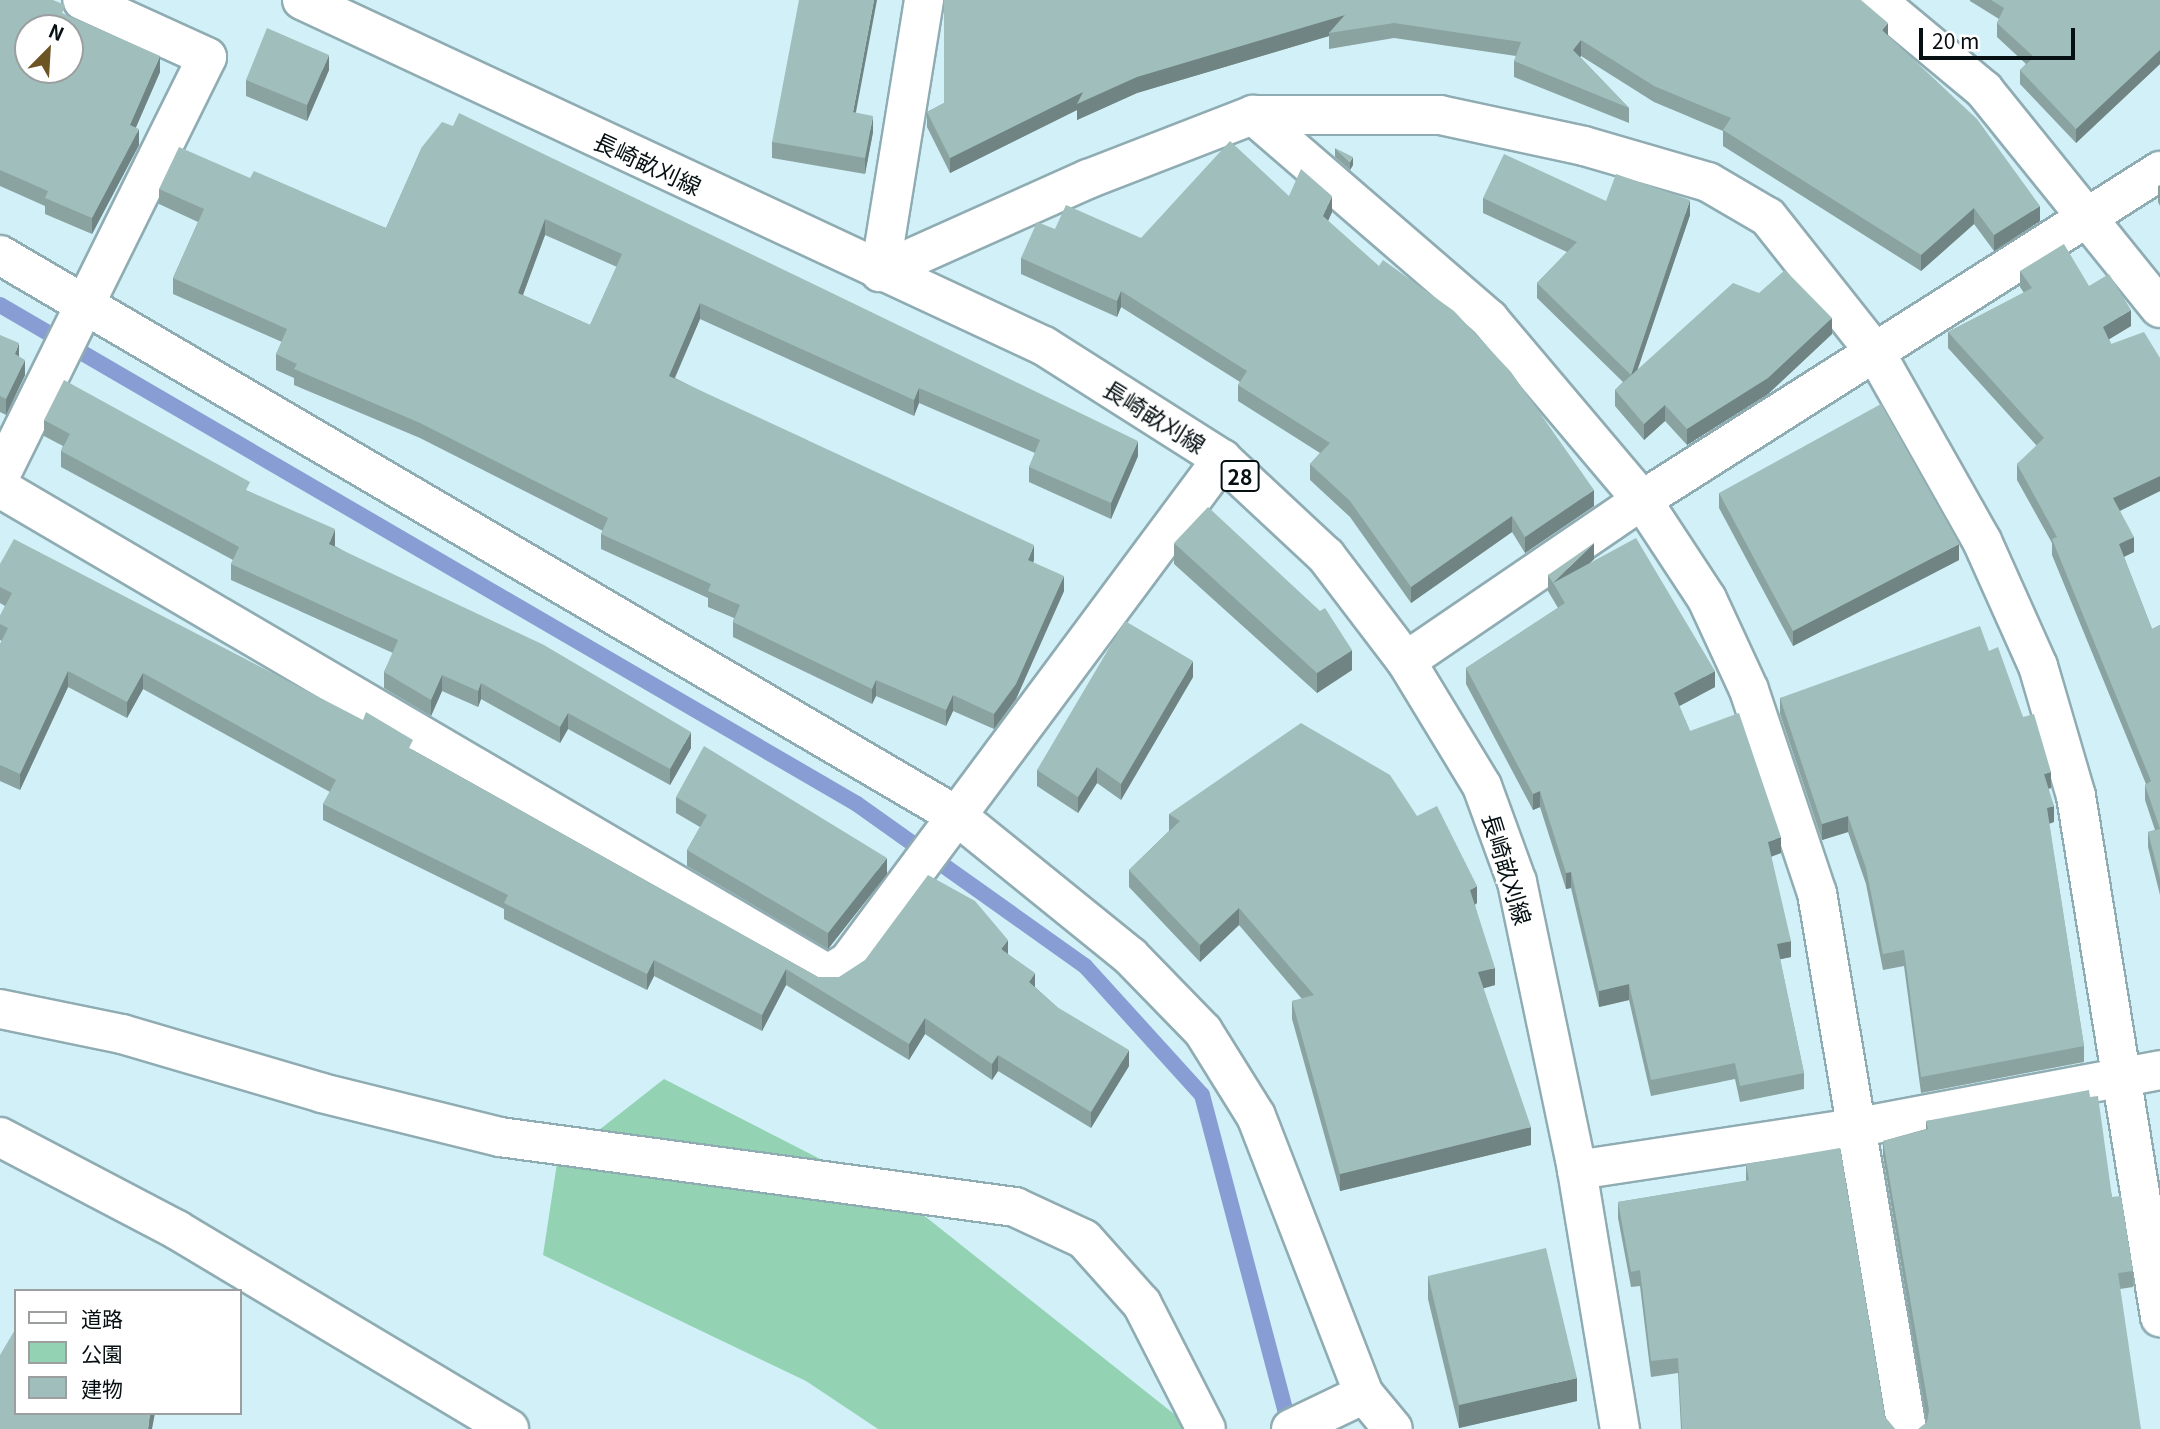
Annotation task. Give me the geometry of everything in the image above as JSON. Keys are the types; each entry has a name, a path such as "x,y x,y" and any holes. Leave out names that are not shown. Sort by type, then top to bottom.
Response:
{"street":[{"path":"0,476 86,309 207,57 82,0"},
{"name":"長崎畝刈線","path":"302,0 880,272 1044,346 1222,459 1326,556 1406,661 1482,786 1517,882 1577,1170 1620,1429"},
{"path":"880,272 924,0"},
{"path":"1876,0 1984,90 2160,308"},
{"path":"880,272 1088,179 1253,116 1440,115 1584,146 1708,182 1768,217 1875,352 1982,541 2039,666 2076,796 2143,1073 2160,1317"},
{"path":"1253,116 1489,319 1642,500 1707,599 1749,690 1817,893 1854,1128 1908,1429"},
{"path":"1406,661 1642,500 2160,171"},
{"path":"0,255 86,309 953,821 1130,956 1203,1031 1256,1116 1364,1394 1393,1429"},
{"path":"0,488 828,974 848,962 1222,459"},
{"path":"0,1009 122,1034 322,1093 500,1137 1015,1208 1084,1239 1142,1304 1206,1429"},
{"path":"1577,1170 1854,1128 2143,1073"},
{"path":"0,1137 177,1230 509,1429"},
{"path":"1305,1422 1364,1394"}],"green space":[{"path":"664,1079 912,1206 1193,1429 878,1429 806,1381 543,1255 557,1163"}],"building":[{"path":"0,0 53,0 65,5 62,13 64,14 14,14 14,84 84,84 84,23 160,56 130,125 139,129 92,218 45,198 48,191 0,170"},
{"path":"799,0 874,0 853,112 873,116 865,158 772,142"},
{"path":"944,0 1861,0 1888,23 1882,30 1977,119 2040,206 1994,235 1974,208 1921,255 1723,130 1731,118 1654,86 1581,40 1573,50 1629,108 1514,61 1521,42 1394,23 1329,33 1345,15 1137,77 1077,104 1083,92 950,158 927,112 944,103"},
{"path":"1991,0 2160,0 2160,50 2076,129 2020,70 2034,57 1997,23 2004,8"},
{"path":"267,28 329,55 307,105 246,80"},
{"path":"459,113 1138,441 1111,503 1029,467 1040,440 919,388 914,400 700,303 669,376 1034,545 1028,560 1064,576 1016,684 994,714 953,695 946,710 876,680 872,689 733,622 740,605 708,591 711,584 601,534 608,518 420,423 294,369 297,364 276,354 287,329 173,278 204,209 159,189 179,147 250,178 254,171 386,228 422,147 442,122 453,126","holes":["545,219 622,254 590,325 518,293"]},
{"path":"1230,141 1289,196 1301,169 1332,196 1323,216 1379,266 1383,260 1454,311 1511,372 1594,490 1525,537 1512,516 1411,587 1350,501 1310,464 1330,443 1238,385 1247,371 1121,291 1117,301 1021,258 1037,222 1055,229 1066,205 1141,238"},
{"path":"1335,148 1353,157 1350,162"},
{"path":"1504,154 1606,201 1616,174 1690,200 1631,375 1537,283 1577,242 1483,198"},
{"path":"2064,244 2089,286 2109,274 2131,310 2103,327 2111,344 2144,332 2160,358 2160,476 2113,498 2134,537 2119,544 2152,629 2160,625 2160,829 2145,785 2151,781 2052,539 2057,537 2017,464 2044,438 1948,332 2032,288 2020,271"},
{"path":"1785,270 1832,318 1768,378 1687,429 1665,405 1644,424 1615,390 1733,283 1759,293"},
{"path":"0,335 19,343 15,354 25,360 6,399 0,396"},
{"path":"64,380 250,482 246,490 335,529 329,544 544,645 691,732 670,769 568,713 560,727 481,683 478,691 442,675 431,700 384,672 398,640 231,564 239,547 61,451 70,434 44,420"},
{"path":"1881,404 1959,544 1793,631 1719,493"},
{"path":"1208,507 1320,611 1325,608 1352,650 1317,673 1174,543"},
{"path":"1636,538 1715,671 1674,693 1690,731 1739,713 1781,837 1768,842 1791,941 1777,944 1804,1073 1740,1086 1735,1063 1651,1080 1629,984 1599,991 1571,872 1566,873 1540,791 1533,794 1466,668 1565,603 1553,583"},
{"path":"14,539 363,720 366,712 413,740 409,748 818,977 839,977 865,960 928,875 975,901 1008,940 1001,949 1035,973 1029,982 1057,1007 1129,1050 1091,1112 998,1055 992,1064 925,1018 909,1044 786,969 762,1015 654,960 647,974 504,903 508,895 323,804 336,780 143,673 127,702 68,671 20,774 0,765 0,644 8,628 0,624 0,616 12,593 0,587 0,564"},
{"path":"1594,543 1553,583 1548,575"},
{"path":"1125,621 1193,661 1121,784 1097,767 1078,797 1037,770"},
{"path":"1980,626 1989,651 1998,647 2023,717 2034,714 2051,772 2044,774 2054,806 2047,808 2084,1046 1921,1077 1904,950 1883,954 1866,868 1848,816 1822,824 1780,698"},
{"path":"1301,723 1390,775 1417,816 1437,806 1477,886 1470,890 1495,968 1478,972 1531,1127 1340,1174 1292,1001 1314,995 1239,908 1200,945 1129,870 1180,821 1169,814"},
{"path":"704,746 887,858 828,933 687,850 707,815 676,797"},
{"path":"2160,829 2160,879 2148,832"},
{"path":"2089,1090 2090,1097 2098,1096 2112,1197 2121,1196 2133,1271 2118,1273 2141,1429 1918,1429 1927,1422 1929,1410 1883,1141 1928,1129 1926,1121"},
{"path":"1840,1148 1885,1417 1895,1429 1682,1429 1678,1358 1651,1361 1640,1270 1631,1272 1618,1202 1749,1180 1746,1164"},
{"path":"1546,1248 1577,1378 1459,1405 1428,1276"},
{"path":"14,1331 14,1415 150,1415 148,1429 0,1429 0,1355"}],"waterway":[{"path":"0,305 857,804 1085,966 1202,1095 1290,1429"}]}
